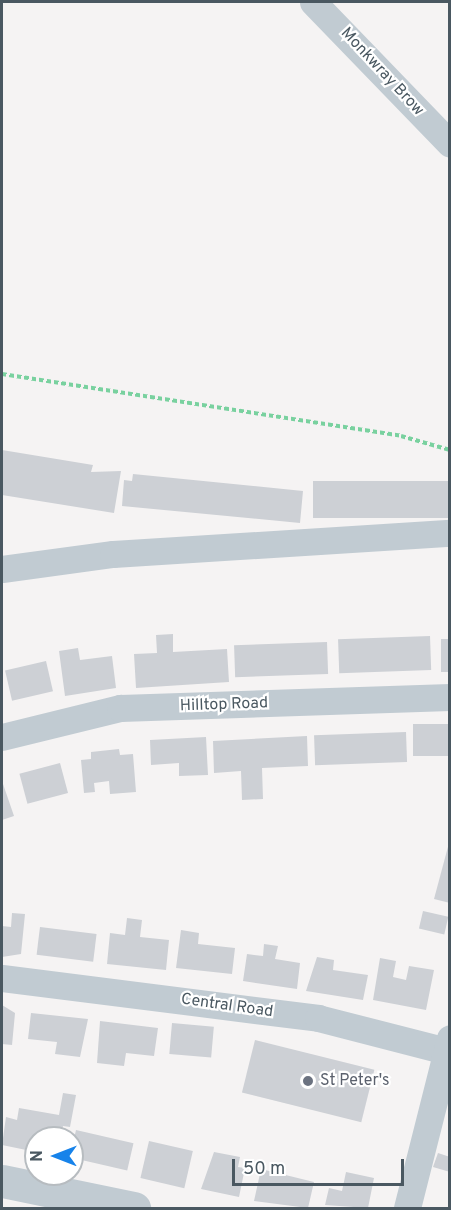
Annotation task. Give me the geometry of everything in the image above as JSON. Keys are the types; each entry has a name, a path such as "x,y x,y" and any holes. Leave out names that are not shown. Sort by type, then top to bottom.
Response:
{"street":[{"name":"Monkwray Brow","path":"313,2 450,144"},
{"path":"2,569 112,554 450,533"},
{"name":"Hilltop Road","path":"2,737 120,708 450,697"},
{"name":"Central Road","path":"2,978 318,1018 448,1047"},
{"path":"407,1209 448,1047"},
{"path":"2,1181 134,1209"}],"path":[{"path":"2,374 401,436 450,450"}],"building":[{"path":"2,450 93,465 91,472 121,471 114,513 2,495"},
{"path":"133,474 303,491 300,523 122,506 124,480 132,481"},
{"path":"313,481 450,481 450,518 313,518"},
{"path":"173,634 173,652 227,649 229,682 136,688 134,654 157,653 156,635"},
{"path":"430,636 431,670 339,673 338,639"},
{"path":"441,639 450,639 450,672 441,672"},
{"path":"327,642 328,674 235,677 234,645"},
{"path":"78,648 80,660 112,656 116,688 65,696 59,651"},
{"path":"46,661 53,691 12,701 5,670"},
{"path":"413,724 450,724 450,756 413,756"},
{"path":"406,732 407,762 315,765 314,735"},
{"path":"307,736 308,766 262,768 263,799 242,800 241,771 214,773 213,741"},
{"path":"206,737 208,775 179,776 179,763 151,765 150,740"},
{"path":"119,749 120,755 133,754 136,792 110,794 109,781 94,783 95,792 84,793 81,760 91,759 91,752"},
{"path":"60,763 68,793 27,804 19,774"},
{"path":"2,781 14,816 2,820"},
{"path":"450,843 450,903 434,899"},
{"path":"423,911 448,917 444,934 419,929"},
{"path":"12,913 25,914 21,954 2,957 2,926 11,927"},
{"path":"127,918 142,920 140,937 169,940 166,970 107,964 110,933 125,935"},
{"path":"40,927 97,934 93,962 37,955"},
{"path":"181,930 199,933 198,944 235,948 232,974 176,968"},
{"path":"264,944 278,946 275,959 300,963 297,989 243,981 247,954 263,956"},
{"path":"317,957 334,960 333,970 368,975 363,1000 306,991"},
{"path":"380,958 396,961 393,977 406,980 409,966 434,970 426,1010 373,1000"},
{"path":"2,1005 15,1013 12,1045 2,1044"},
{"path":"31,1013 88,1019 80,1057 55,1054 57,1042 28,1039"},
{"path":"100,1021 158,1028 154,1056 126,1053 124,1066 97,1063"},
{"path":"172,1023 214,1027 211,1058 169,1054"},
{"name":"St Peter's","path":"255,1040 374,1070 361,1122 242,1092"},
{"path":"63,1093 76,1095 70,1126 24,1126 24,1150 2,1145 6,1117 17,1120 19,1108 59,1115"},
{"path":"84,1132 133,1143 127,1171 84,1161"},
{"path":"149,1141 193,1151 184,1188 140,1178"},
{"path":"214,1152 240,1157 238,1167 245,1168 239,1197 201,1189"},
{"path":"438,1153 450,1157 450,1172 433,1167"},
{"path":"261,1169 314,1182 308,1208 254,1201"},
{"path":"346,1172 374,1178 368,1208 325,1205 329,1188 342,1191"}],"place":[{"name":"St Peter's","path":"308,1081"}]}
